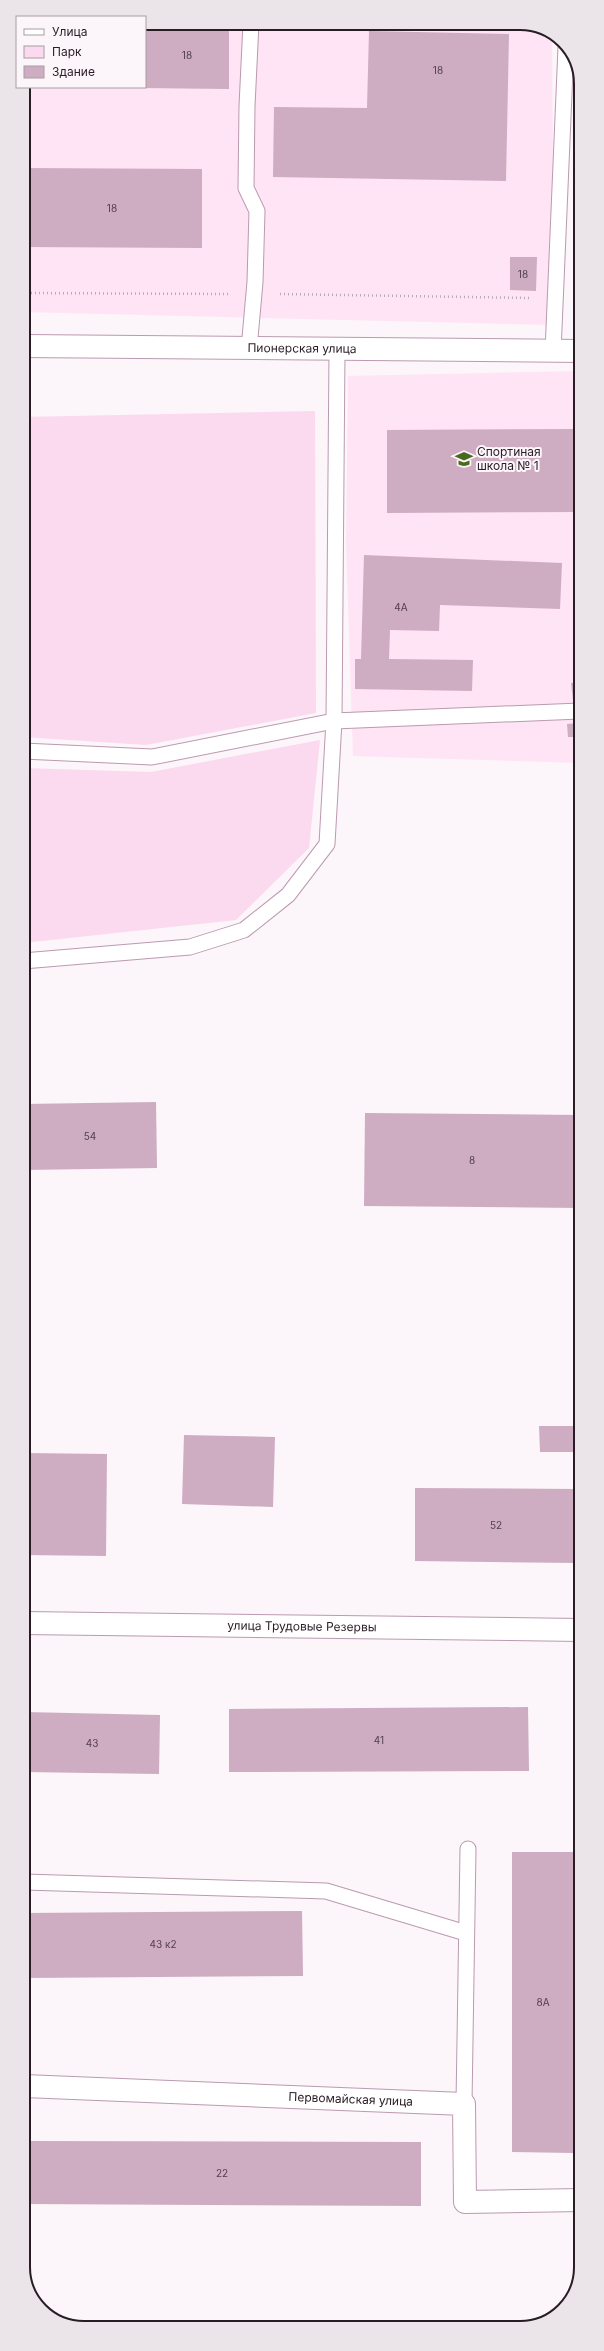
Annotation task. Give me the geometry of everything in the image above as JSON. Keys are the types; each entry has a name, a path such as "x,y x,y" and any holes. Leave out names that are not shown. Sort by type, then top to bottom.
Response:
{"street":[{"name":"Пионерская улица","path":"30,346 337,351 574,351"},
{"name":"улица Трудовые Резервы","path":"30,1623 574,1630"},
{"name":"Первомайская улица","path":"30,2086 464,2104"},
{"path":"464,2104 465,2202 574,2200"}],"lane":[{"path":"249,350 254,294 257,211 246,188 246,106 251,30"},
{"path":"553,352 566,55"},
{"path":"30,960 190,947 244,930 288,895 327,844 334,721 337,351"},
{"path":"30,751 152,757 334,721 574,711"},
{"path":"464,2104 468,1849"},
{"path":"30,1882 326,1891 466,1933"}],"path":[{"path":"30,293 555,298"}],"shaded area":[{"path":"146,30 523,30 547,37 552,41 553,187 551,325 30,312 30,88 146,88"},
{"path":"574,371 574,763 353,756 346,542 348,376"}],"green space":[{"path":"315,411 316,713 146,745 30,737 30,417"},
{"path":"320,740 309,848 236,920 30,942 30,768 151,772"}],"building":[{"path":"146,30 229,30 229,89 141,88 146,88"},
{"path":"369,31 509,34 506,181 273,177 274,107 367,108"},
{"path":"30,168 202,169 202,248 30,247"},
{"path":"510,257 537,257 536,291 510,290"},
{"path":"574,429 574,512 387,513 387,430"},
{"path":"364,555 562,563 560,609 440,605 439,631 390,630 389,659 473,660 472,691 355,689 355,659 361,659"},
{"path":"571,683 574,683 574,700 573,700"},
{"path":"574,723 574,737 568,737 567,724"},
{"path":"156,1102 157,1168 30,1170 30,1104"},
{"path":"365,1113 574,1115 574,1208 364,1206"},
{"path":"539,1426 574,1426 574,1452 540,1452"},
{"path":"184,1435 275,1437 273,1507 182,1504"},
{"path":"30,1453 107,1454 106,1556 30,1555"},
{"path":"415,1488 574,1489 574,1563 415,1561"},
{"path":"528,1707 529,1771 229,1772 229,1709"},
{"path":"30,1712 160,1715 159,1774 30,1772"},
{"path":"512,1852 574,1852 574,2153 512,2152"},
{"path":"302,1911 303,1976 30,1978 30,1913"},
{"path":"30,2141 421,2142 421,2206 30,2204"}],"place":[{"name":"Спортиная школа № 1","path":"464,459"}]}
